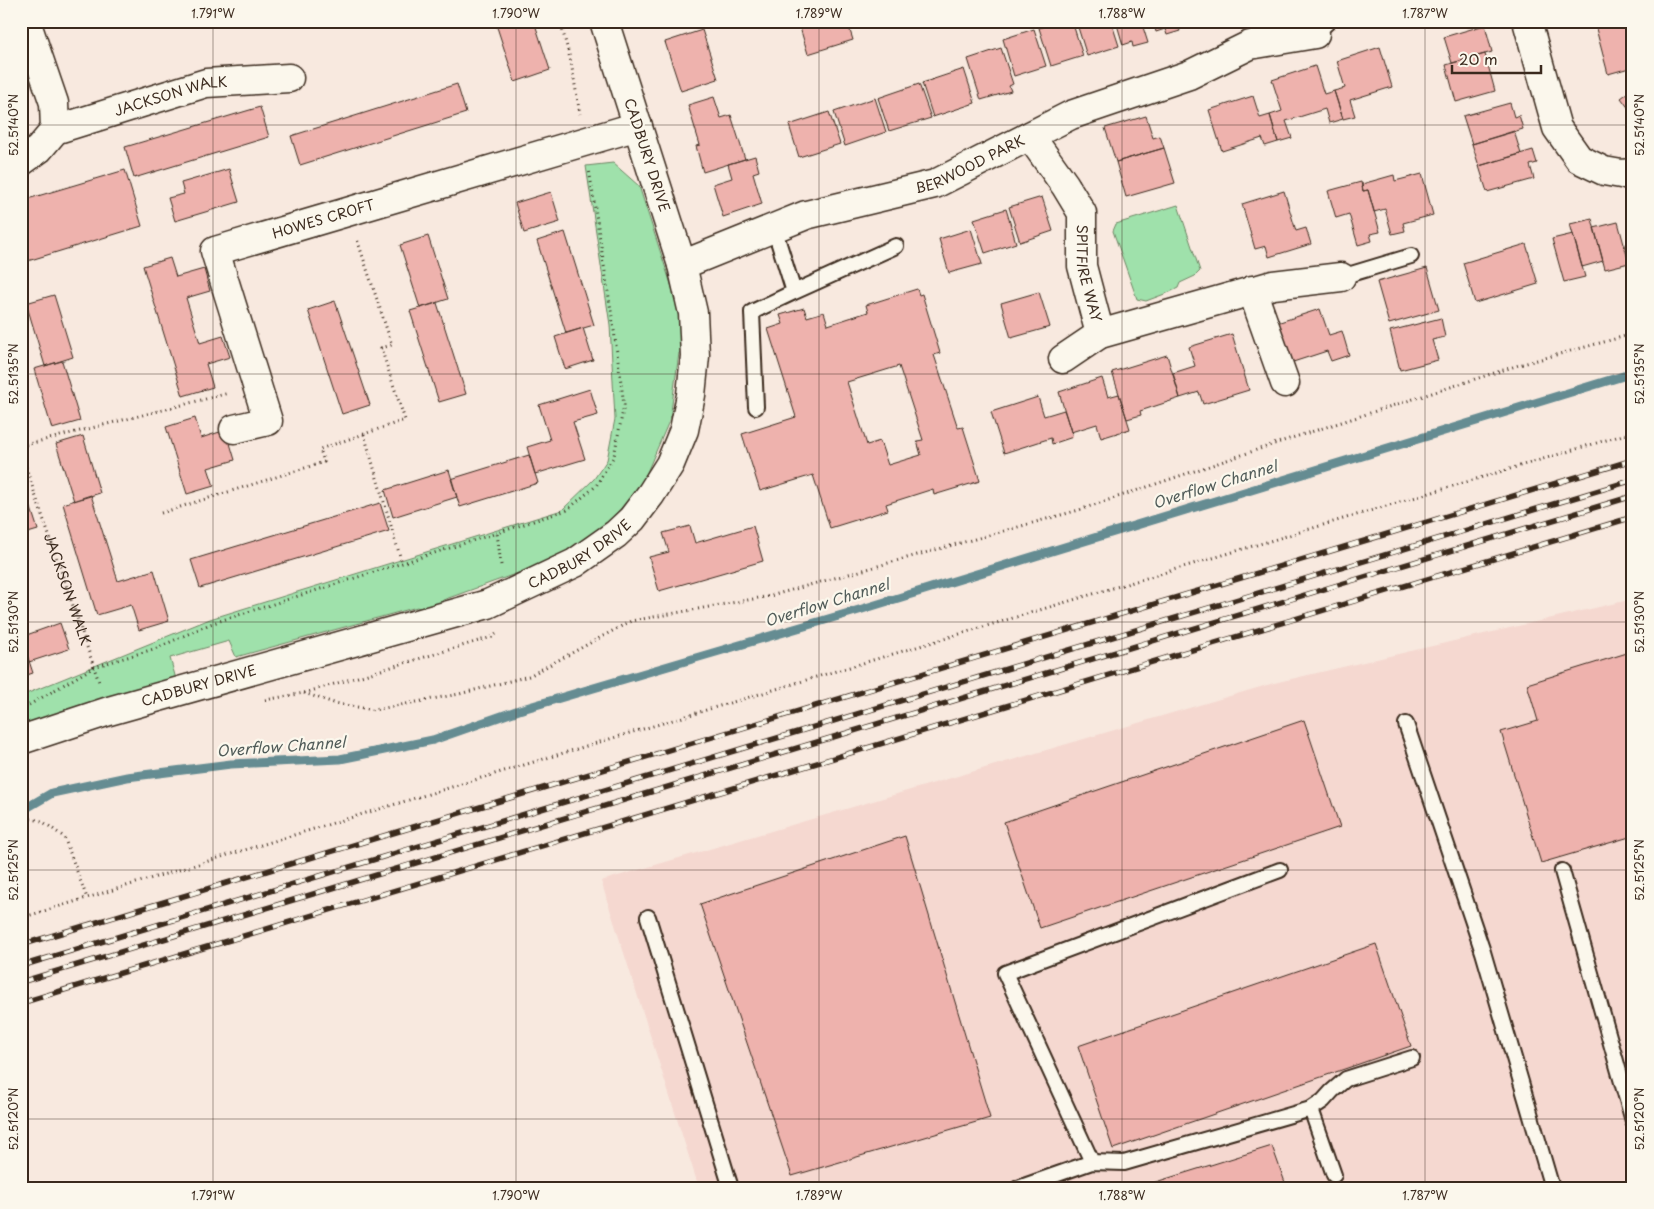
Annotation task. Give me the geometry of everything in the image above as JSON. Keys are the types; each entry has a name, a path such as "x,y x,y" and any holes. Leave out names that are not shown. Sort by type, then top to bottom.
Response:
{"street":[{"path":"21,162 39,149 55,130 54,103 26,21"},
{"name":"CADBURY DRIVE","path":"21,740 109,712 488,604 575,563 616,534 632,519 670,464 684,430 691,395 695,356 693,313 682,264 604,21"},
{"path":"1527,21 1557,128 1579,159 1604,171 1621,174 1633,173"},
{"name":"BERWOOD PARK","path":"682,264 806,215 935,184 1071,114 1189,75 1250,33 1322,27"},
{"name":"JACKSON WALK","path":"55,130 206,83 289,78"},
{"name":"HOWES CROFT","path":"234,429 268,422 215,251 638,126"},
{"name":"SPITFIRE WAY","path":"1030,136 1065,185 1082,213 1082,266 1100,334"},
{"name":"SPITFIRE WAY","path":"1063,359 1100,334 1273,285 1341,277"},
{"path":"1252,290 1285,383"}],"lane":[{"path":"774,228 794,292"},
{"path":"756,407 752,312 896,246"},
{"path":"1341,277 1411,256"},
{"path":"1406,724 1483,952 1552,1188"},
{"path":"1092,1162 1005,973 1280,870"},
{"path":"1562,871 1633,1121"},
{"path":"648,917 731,1188"},
{"path":"1018,1188 1050,1183 1092,1162 1124,1163 1311,1109 1323,1101 1346,1079 1412,1058"},
{"path":"1311,1109 1334,1175"}],"path":[{"path":"21,707 30,704 94,667 158,648 210,624 567,510 596,486 614,456 624,405 614,323 571,62 560,21"},
{"path":"161,513 324,462 320,449 405,420 381,348 392,345 348,212"},
{"path":"304,693 334,702 374,710 459,694 529,676 631,621 770,596 1079,510 1519,365 1633,334"},
{"path":"21,446 256,386"},
{"path":"21,918 1633,432"},
{"path":"364,434 402,564"},
{"name":"JACKSON WALK","path":"21,453 109,712"},
{"path":"497,533 507,596"},
{"path":"256,701 304,693 492,637 497,633"},
{"path":"21,817 42,821 64,837 86,898"}],"shaded area":[{"path":"1633,599 1633,1188 699,1188 601,881 1274,683"}],"green space":[{"path":"613,163 639,186 679,309 686,348 679,353 670,419 641,486 613,517 613,529 607,532 598,529 557,559 443,600 436,611 427,612 417,607 236,657 229,641 170,658 176,679 21,725 21,696 210,619 562,510 594,479 607,460 615,419 610,325 586,166"},
{"path":"1178,205 1200,271 1195,276 1180,283 1178,288 1170,292 1146,301 1137,299 1113,231 1116,224"}],"building":[{"path":"113,21 132,21 115,27"},
{"path":"495,21 534,21 550,70 515,82"},
{"path":"659,21 689,21 662,30"},
{"path":"798,21 847,21 853,40 808,54"},
{"path":"1059,21 1072,21 1083,56 1051,66 1039,28"},
{"path":"1076,21 1111,21 1119,46 1087,56"},
{"path":"1116,21 1141,21 1148,43 1133,47 1132,42 1123,45"},
{"path":"1153,21 1177,21 1180,31 1167,35 1165,29 1156,32"},
{"path":"1594,21 1633,21 1633,67 1608,74"},
{"path":"1485,25 1492,52 1452,63 1444,37"},
{"path":"1034,29 1046,66 1014,76 1003,39"},
{"path":"702,30 718,79 681,91 665,42"},
{"path":"1380,47 1392,87 1350,100 1355,116 1343,119 1334,91 1345,88 1337,61"},
{"path":"1001,48 1013,84 1009,86 1011,91 981,100 968,59"},
{"path":"1485,54 1495,91 1456,102 1446,65"},
{"path":"1315,66 1324,94 1334,91 1343,119 1329,123 1325,109 1286,121 1292,138 1278,142 1270,115 1282,111 1272,80"},
{"path":"964,69 975,103 933,117 922,83"},
{"path":"457,84 466,113 300,165 291,136"},
{"path":"919,84 931,118 889,131 878,98"},
{"path":"1633,89 1633,114 1621,98"},
{"path":"1253,96 1260,118 1270,115 1278,142 1265,146 1262,138 1222,151 1209,110"},
{"path":"714,97 721,118 731,115 745,159 703,172 696,146 700,145 688,105"},
{"path":"875,98 886,132 845,146 834,112"},
{"path":"1510,103 1514,117 1519,115 1523,129 1472,144 1463,116"},
{"path":"260,107 269,137 134,178 125,147"},
{"path":"829,112 840,144 799,157 789,125"},
{"path":"1146,116 1153,138 1160,136 1164,148 1116,162 1105,128"},
{"path":"1514,131 1521,154 1479,166 1472,144"},
{"path":"1164,148 1175,183 1126,197 1116,162"},
{"path":"1533,150 1537,163 1530,165 1534,179 1487,192 1479,166"},
{"path":"755,156 759,171 753,173 762,204 723,217 713,184 732,178 728,164"},
{"path":"229,169 239,202 175,221 168,198 184,194 181,183"},
{"path":"125,170 142,226 21,263 21,201"},
{"path":"1422,174 1433,215 1403,223 1405,231 1392,234 1385,209 1374,212 1368,190 1363,191 1362,184 1394,175 1395,181"},
{"path":"1361,182 1363,191 1368,190 1380,232 1370,234 1372,241 1358,245 1349,214 1336,218 1328,191"},
{"path":"1284,191 1296,231 1306,228 1311,244 1269,257 1266,246 1255,249 1242,204"},
{"path":"551,192 560,222 524,233 515,203"},
{"path":"1042,197 1053,231 1020,242 1009,207"},
{"path":"1006,209 1016,243 985,253 974,219"},
{"path":"1592,219 1603,261 1582,267 1570,224"},
{"path":"1618,222 1629,263 1605,269 1594,228"},
{"path":"971,229 982,264 949,273 939,239"},
{"path":"565,232 594,325 566,333 537,241"},
{"path":"1573,234 1585,277 1564,282 1552,239"},
{"path":"428,236 448,299 420,308 400,245"},
{"path":"1526,244 1538,284 1475,303 1463,263"},
{"path":"170,258 176,277 204,269 210,291 186,298 200,343 223,336 230,357 206,364 213,387 183,396 143,266"},
{"path":"1427,268 1439,310 1389,324 1377,282"},
{"path":"917,289 919,295 922,294 940,353 934,355 958,428 963,427 980,481 934,495 933,489 886,504 888,510 830,528 813,475 760,491 742,434 796,417 768,329 783,324 780,315 804,308 807,317 824,312 828,325 868,312 866,305","holes":["899,366 923,440 917,441 921,455 888,465 880,441 867,445 847,382"]},
{"path":"1039,292 1050,327 1011,338 1001,303"},
{"path":"54,295 73,357 45,366 26,303"},
{"path":"335,301 370,405 342,414 308,310"},
{"path":"437,303 466,394 439,402 410,311"},
{"path":"1320,309 1329,335 1342,331 1349,355 1331,361 1327,351 1290,363 1277,323"},
{"path":"1441,318 1445,337 1432,340 1438,360 1400,370 1390,331"},
{"path":"583,328 593,360 565,369 555,337"},
{"path":"1232,334 1249,390 1203,404 1199,392 1180,398 1173,373 1195,366 1189,347"},
{"path":"1167,355 1180,398 1140,411 1141,415 1127,419 1112,372"},
{"path":"62,361 80,421 52,429 34,369"},
{"path":"1102,378 1108,397 1119,394 1130,429 1101,438 1097,424 1071,432 1059,392"},
{"path":"590,389 598,415 573,422 585,459 535,474 527,447 550,440 539,405"},
{"path":"1038,397 1044,416 1064,410 1073,437 1052,444 1051,438 1004,453 991,412"},
{"path":"195,418 201,438 226,430 235,460 208,468 214,486 187,494 166,427"},
{"path":"83,436 100,493 74,501 56,444"},
{"path":"529,455 538,483 460,507 451,479"},
{"path":"449,470 457,497 393,517 385,490"},
{"path":"91,495 118,581 154,570 169,621 139,630 131,605 97,615 63,504"},
{"path":"29,502 38,530 21,535 21,504"},
{"path":"380,503 389,531 200,588 191,560"},
{"path":"690,526 695,543 753,526 763,561 659,591 649,557 669,552 663,533"},
{"path":"60,623 69,649 29,662 21,637"},
{"path":"24,646 33,673 21,677 21,647"},
{"path":"1627,653 1633,673 1633,836 1541,863 1501,732 1538,721 1527,684"},
{"path":"1304,720 1340,827 1040,928 1004,822"},
{"path":"905,836 990,1118 792,1176 700,904"},
{"path":"1376,944 1411,1046 1113,1149 1078,1046"},
{"path":"1272,1146 1287,1188 1147,1188 1146,1185"}],"waterway":[{"name":"Overflow Channel","path":"21,811 52,793 127,777 231,764 340,759 433,740 519,710 859,610 1633,373"}],"railway":[{"path":"21,945 1633,460"},
{"path":"21,966 1633,480"},
{"path":"21,982 1633,496"},
{"path":"21,1003 1633,517"}]}
